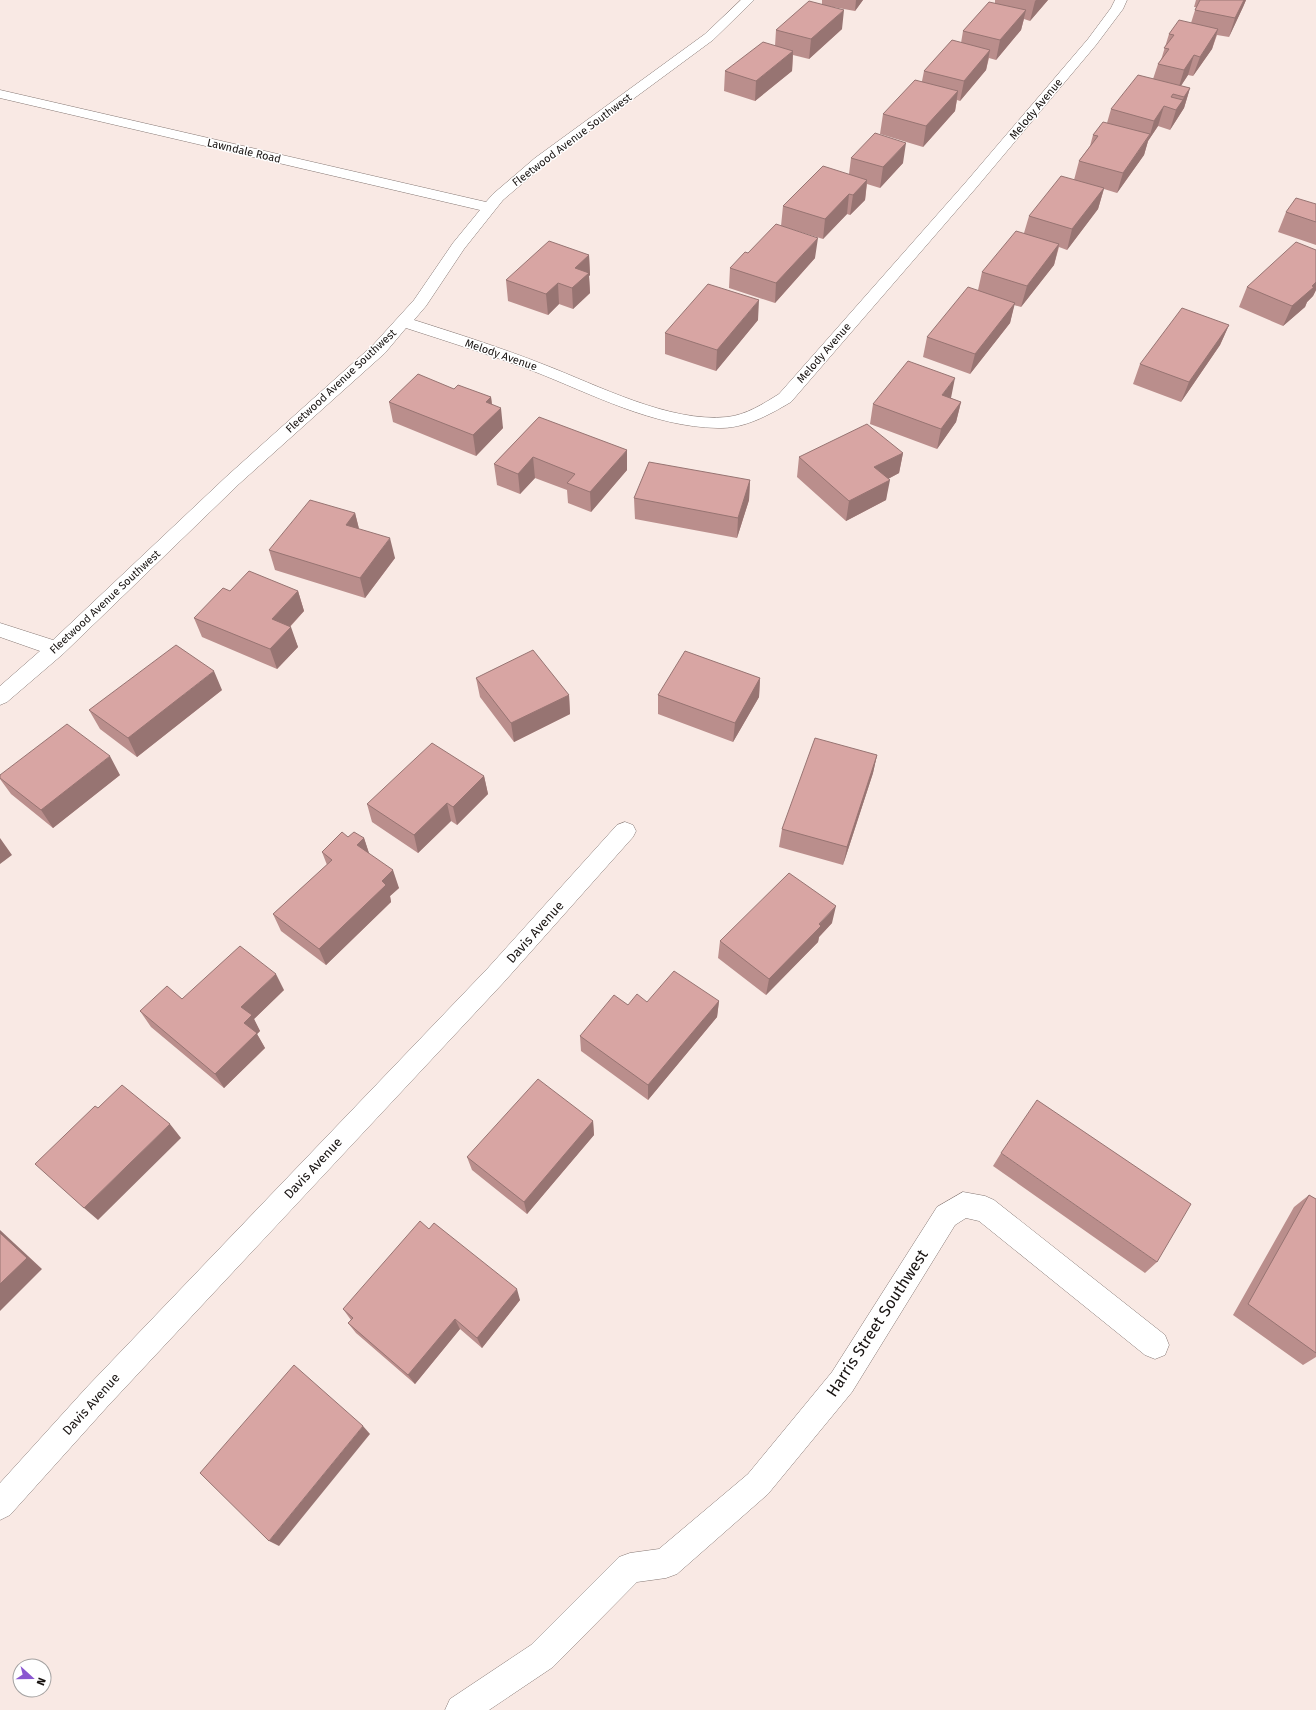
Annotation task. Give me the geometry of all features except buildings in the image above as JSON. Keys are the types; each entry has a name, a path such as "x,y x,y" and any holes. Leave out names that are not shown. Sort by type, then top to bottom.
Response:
{"street":[{"name":"Fleetwood Avenue Southwest","path":"0,697 56,649 233,480 379,349 420,303 458,246 488,207 540,161 708,37 748,0"},
{"name":"Melody Avenue","path":"404,322 518,361 640,407 680,418 717,423 735,421 762,412 785,398 971,185 1092,42 1117,9 1121,0"},
{"name":"Lawndale Road","path":"0,94 488,207"},
{"path":"0,630 56,649"},
{"name":"Davis Avenue","path":"0,1505 97,1397 496,975 625,831"},
{"name":"Harris Street Southwest","path":"461,1710 542,1656 630,1568 666,1563 758,1484 842,1382 946,1216 963,1205 985,1209 1155,1345"}]}
